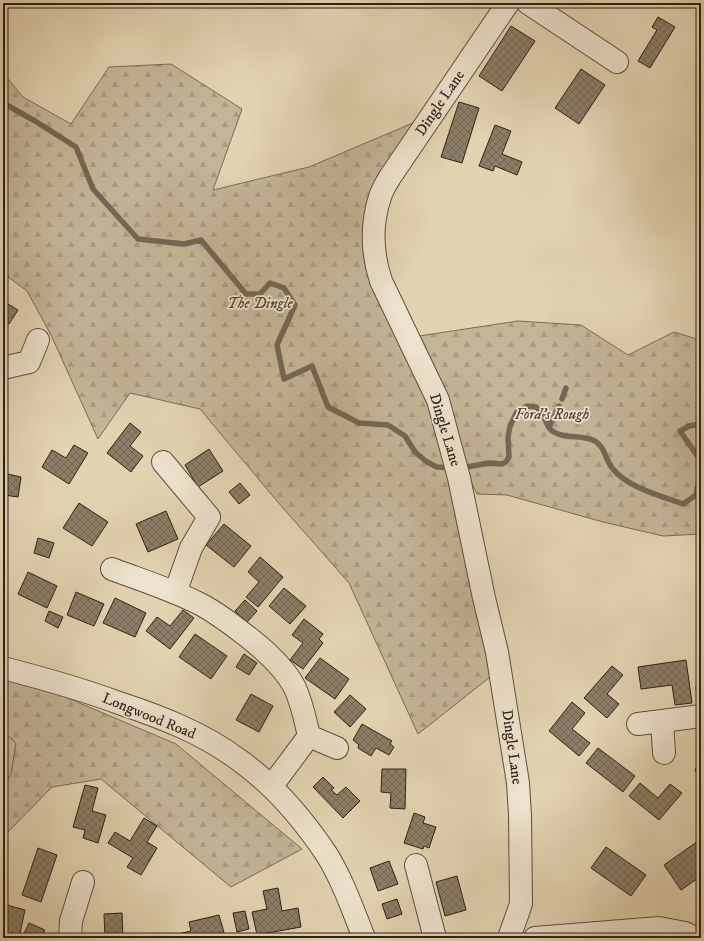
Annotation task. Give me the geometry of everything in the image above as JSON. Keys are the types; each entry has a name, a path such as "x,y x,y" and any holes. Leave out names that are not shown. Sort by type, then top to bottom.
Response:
{"street":[{"name":"Dingle Lane","path":"508,3 390,177 380,197 373,230 376,266 381,281 438,400 452,447 497,652 518,783 520,815 521,904 509,938"},
{"path":"528,3 617,62"},
{"path":"3,368 29,362 38,340"},
{"path":"163,462 209,517 191,548 175,593"},
{"path":"112,569 199,603 227,620 280,666 294,686 303,710 309,736 271,787"},
{"name":"Longwood Road","path":"3,668 95,694 162,717 202,737 239,760 271,787 300,819 327,856 348,895 364,938"},
{"path":"638,724 701,716"},
{"path":"662,721 664,754"},
{"path":"309,736 337,748"},
{"path":"416,865 435,938"},
{"path":"70,938 71,921 83,882"},
{"path":"521,904 541,937 659,928 685,933 695,938"}],"green space":[{"name":"The Dingle","path":"171,64 242,109 213,190 309,167 420,120 390,179 375,262 410,344 504,666 418,734 349,583 276,500 200,409 130,393 98,439 51,335 27,291 3,273 3,73 23,97 71,124 109,67"},
{"name":"Ford's Rough","path":"518,321 581,325 628,355 674,332 697,339 701,338 701,534 663,536 603,522 507,495 477,494 464,468 419,336"},
{"path":"3,679 63,696 176,744 302,849 231,887 101,779 52,787 3,837 3,786 11,775 16,744 11,738 3,733"},
{"path":"3,733 11,738 16,744 11,775 3,786"}],"building":[{"path":"658,17 675,27 650,68 638,61 657,30 652,27"},
{"path":"511,26 535,41 502,91 479,76"},
{"path":"581,69 605,85 579,124 555,108"},
{"path":"459,102 479,108 462,163 441,157"},
{"path":"495,125 511,131 502,154 522,162 517,175 495,166 493,171 479,166"},
{"path":"3,301 18,310 9,324 3,320"},
{"path":"130,423 141,432 130,446 143,456 131,472 107,453"},
{"path":"74,445 88,453 69,484 42,467 52,450 66,458"},
{"path":"209,449 223,471 198,487 185,465"},
{"path":"3,473 21,477 18,497 4,495 3,501"},
{"path":"240,483 250,495 239,504 229,492"},
{"path":"79,503 108,522 92,546 63,528"},
{"path":"166,511 178,539 148,552 136,524"},
{"path":"224,524 251,546 234,567 206,545"},
{"path":"38,538 54,543 49,558 34,553"},
{"path":"260,557 283,577 258,607 246,597 259,582 248,572"},
{"path":"28,572 57,586 47,608 18,594"},
{"path":"284,588 306,606 290,624 269,606"},
{"path":"76,592 104,604 94,626 67,615"},
{"path":"115,598 146,613 135,637 103,623"},
{"path":"245,600 257,611 247,622 235,611"},
{"path":"183,610 194,618 170,649 146,631 157,617 170,626"},
{"path":"49,611 63,617 58,628 45,621"},
{"path":"304,619 323,634 319,639 323,643 303,669 290,660 303,643 292,635"},
{"path":"195,634 227,656 211,679 179,657"},
{"path":"244,654 257,663 249,675 236,667"},
{"path":"320,658 349,679 335,699 305,678"},
{"path":"686,660 692,703 675,705 672,685 641,689 638,667"},
{"path":"612,666 623,675 607,694 619,704 607,718 584,698"},
{"path":"696,686 701,686 701,701 697,702"},
{"path":"251,694 273,706 259,732 236,720"},
{"path":"350,695 366,709 350,727 334,712"},
{"path":"572,702 585,713 572,729 590,743 579,756 549,731"},
{"path":"362,724 392,741 390,744 394,747 389,755 376,748 371,756 358,748 359,745 353,740"},
{"path":"598,748 635,776 623,792 586,763"},
{"path":"701,767 701,786 695,769"},
{"path":"382,769 406,769 405,809 390,808 391,793 381,792"},
{"path":"323,777 334,788 331,790 337,795 346,787 360,801 343,818 313,787"},
{"path":"640,783 658,798 670,784 682,793 659,820 629,796"},
{"path":"85,785 98,788 92,811 106,815 98,843 83,838 85,830 73,827"},
{"path":"414,813 425,817 423,823 436,827 429,848 424,846 423,849 404,843"},
{"path":"144,818 157,826 147,842 157,848 141,875 127,867 133,858 108,843 115,832 130,841"},
{"path":"701,839 701,876 681,890 664,865"},
{"path":"606,847 646,875 631,896 591,868"},
{"path":"38,848 57,855 41,902 22,895"},
{"path":"389,861 398,884 378,891 370,868"},
{"path":"457,876 466,910 445,916 436,882"},
{"path":"278,888 282,911 298,908 301,927 257,935 252,912 267,909 263,891"},
{"path":"397,899 402,914 387,919 382,904"},
{"path":"7,905 25,910 19,938 3,936 3,921"},
{"path":"245,911 249,929 237,932 233,913"},
{"path":"122,913 123,938 105,938 104,914"},
{"path":"219,915 225,936 217,938 174,938 174,935 191,931 189,922"},
{"path":"29,923 45,930 41,938 22,938"}],"waterway":[{"path":"3,103 76,147 93,189 138,239 184,244 201,240 246,294 260,294 270,283 284,288 295,305 277,345 284,379 312,366 328,407 359,423 388,425 405,436 415,452 427,462 437,467 450,468"},
{"path":"562,399 566,388"},
{"path":"461,468 489,463 502,464 506,462 509,457 508,437 510,426 517,412 527,406 536,407 551,430 556,433 595,441 601,447 610,466 619,475 636,486 655,494 683,504 696,495 701,470"},
{"path":"549,427 559,406"},
{"path":"701,424 689,426 680,431 701,461"}]}
